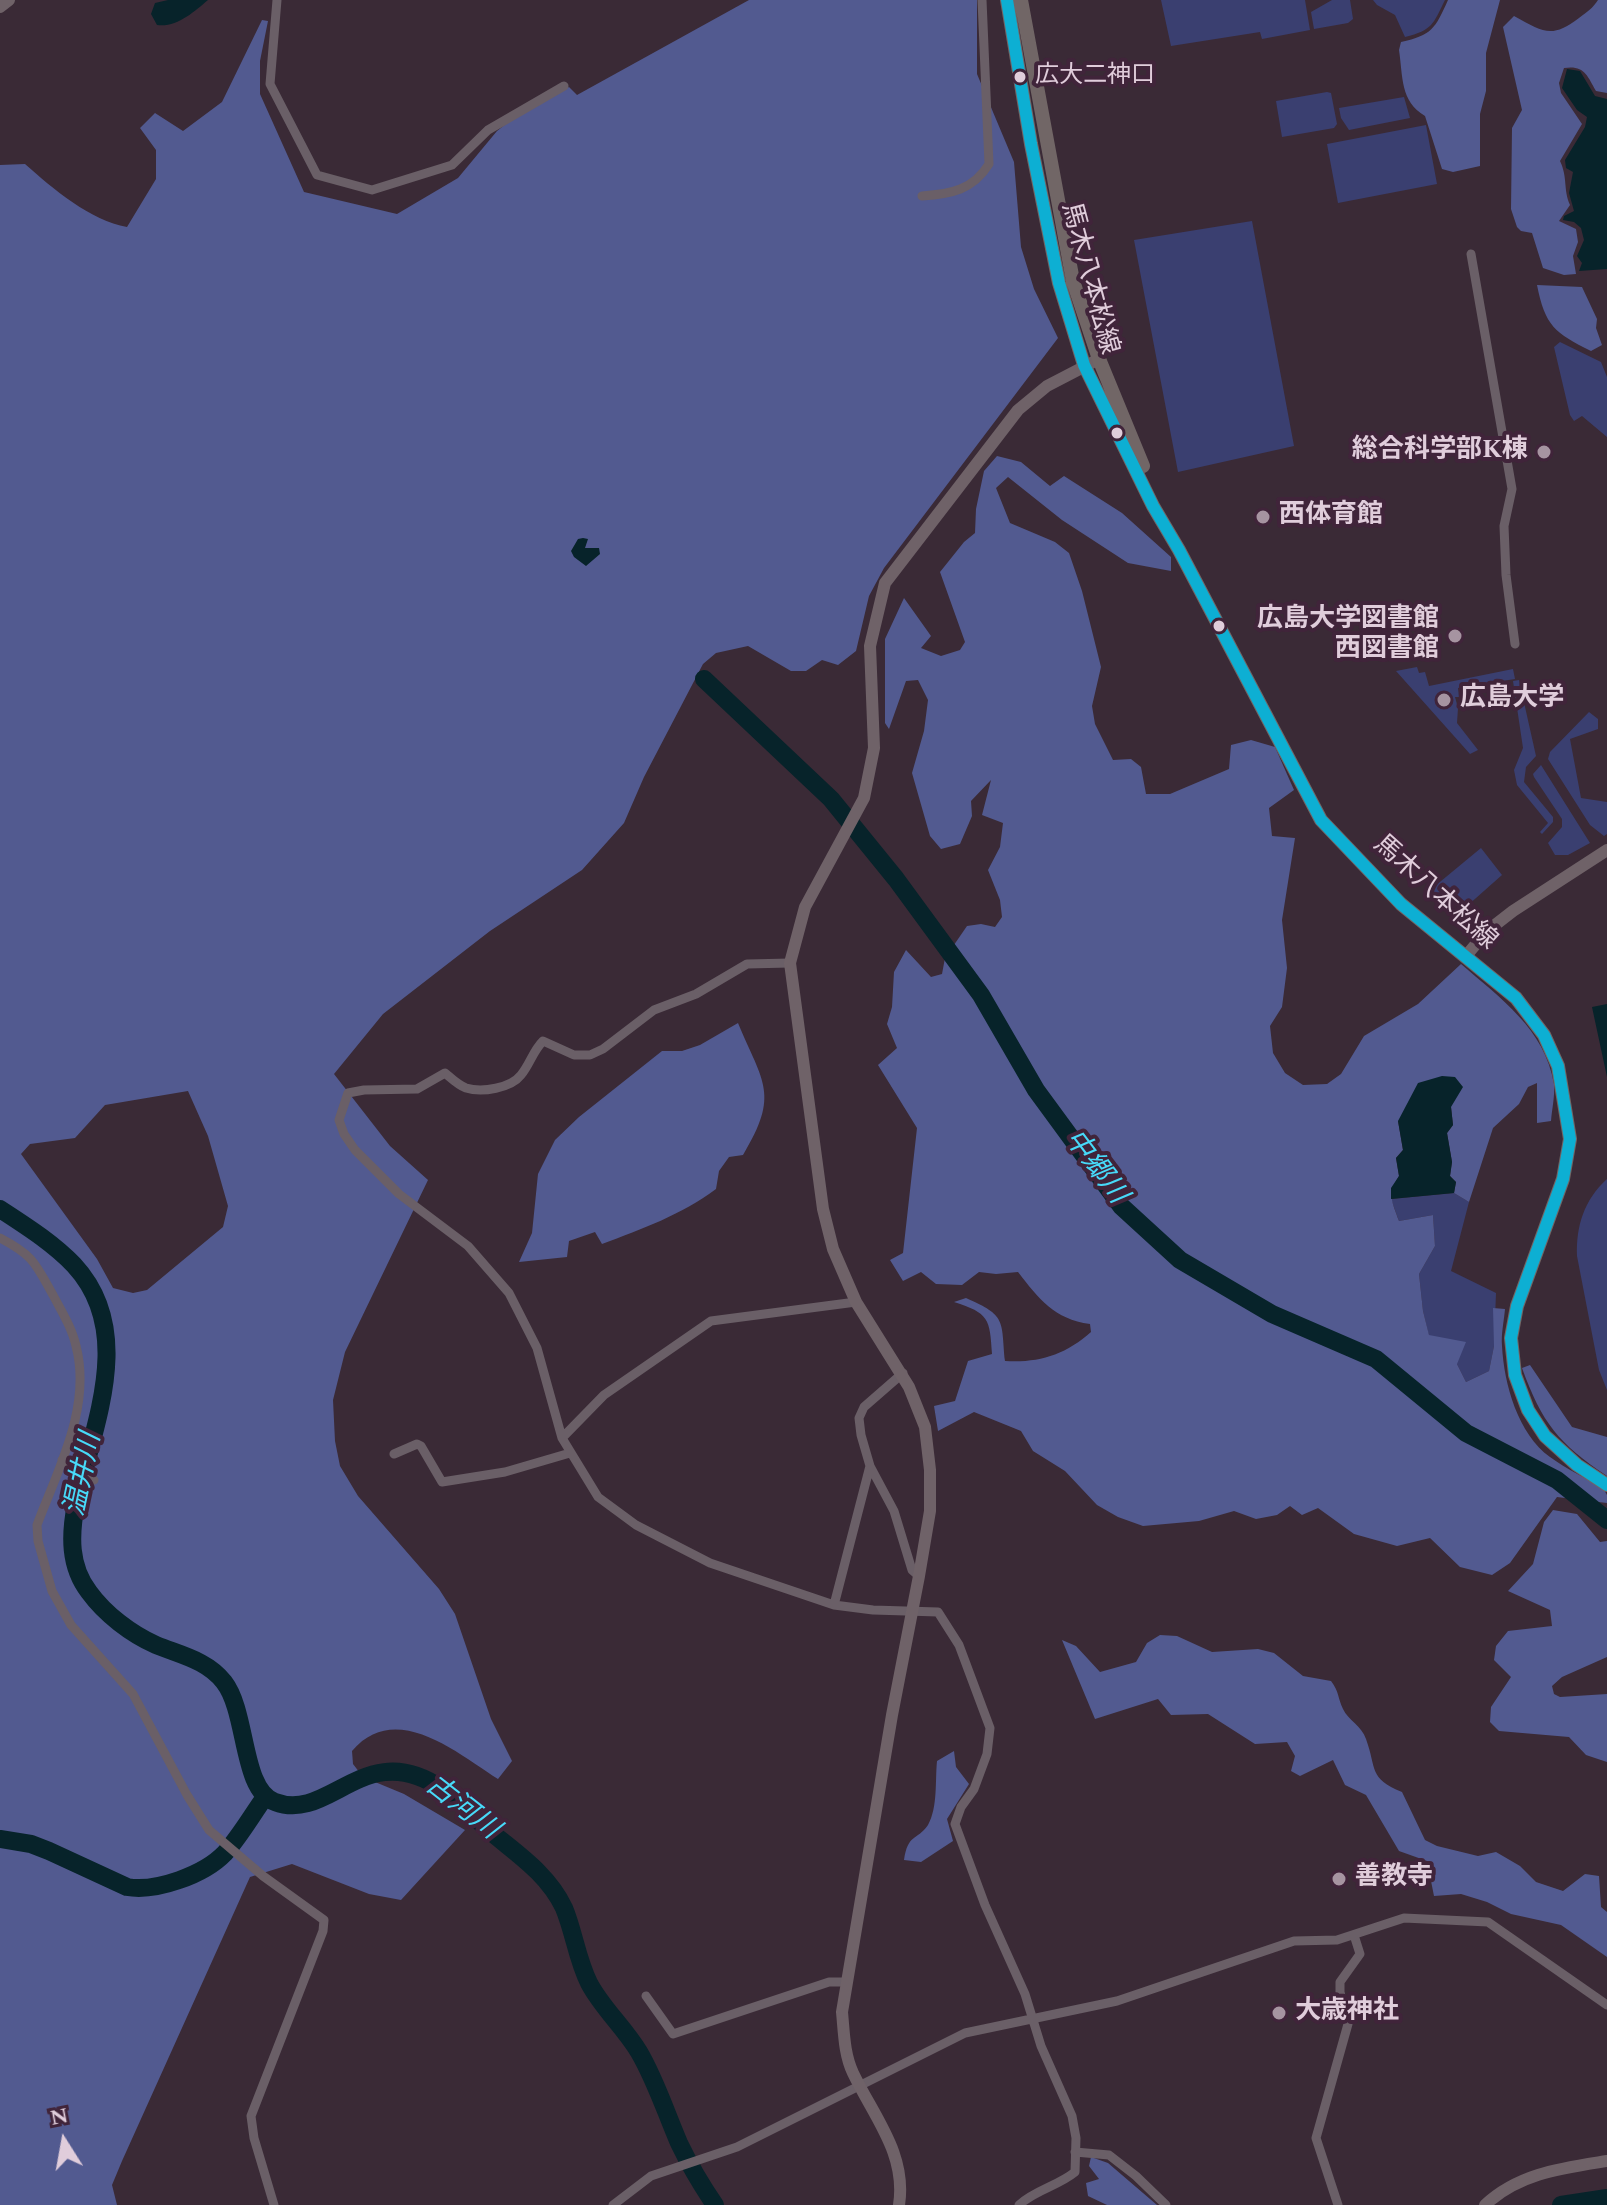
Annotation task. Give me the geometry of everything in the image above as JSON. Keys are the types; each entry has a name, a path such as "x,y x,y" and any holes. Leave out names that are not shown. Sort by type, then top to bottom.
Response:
{"main road":[{"name":"馬木八本松線","path":"1007,0 1031,144 1059,283 1084,365 1153,506 1321,820 1401,904 1516,998 1544,1035 1558,1066 1570,1139 1563,1179 1517,1306 1511,1338 1515,1375 1528,1410 1545,1436 1577,1465 1607,1485"},
{"name":"馬木八本松線","path":"1021,0 1068,255 1099,359 1179,550"}],"street":[{"path":"0,7 9,0"},
{"path":"277,0 270,84 317,175 372,190 452,165 488,130 564,86"},
{"path":"922,196 949,194 967,187 981,177 989,164 982,0"},
{"path":"1471,254 1512,489 1505,538 1506,575 1515,644"},
{"path":"899,2205 902,2187 897,2158 852,2070 845,2044 842,2012 930,1511 930,1470 925,1427 903,1373 856,1302 833,1249 823,1209 790,963 805,907 864,798 874,748 870,646 885,583 1018,410 1032,396 1099,359"},
{"path":"1466,956 1486,932 1607,850"},
{"path":"790,963 747,964 696,994 654,1010 603,1049 590,1055 574,1055 543,1041 534,1050 521,1076 492,1089 462,1087 445,1073 417,1089 348,1093 339,1120 355,1150 399,1194 468,1246 509,1293 537,1348 562,1438 598,1497 636,1525 710,1563 834,1605 913,1613 938,1612 959,1645 990,1728 987,1754 974,1789 961,1807 955,1824 985,1905 1034,2018 1041,2046 1072,2116 1075,2172 1019,2205"},
{"path":"0,1238 32,1258 67,1321 80,1366 79,1406 63,1461 37,1525 38,1541 52,1591 71,1625 133,1694 193,1806 217,1838 324,1920 323,1931 251,2116 254,2138 274,2205"},
{"path":"562,1438 604,1395 711,1321 856,1302"},
{"path":"903,1373 864,1407 859,1418 870,1466 894,1511 912,1570 919,1576"},
{"path":"394,1454 417,1444 421,1446 442,1482 505,1472 570,1453"},
{"path":"63,1461 94,1480"},
{"path":"834,1605 870,1466"},
{"path":"613,2205 651,2176 737,2147 965,2033 1117,2001 1294,1941 1337,1940 1404,1918 1488,1922 1607,2005"},
{"path":"1338,2205 1316,2138 1348,2024 1340,1982 1360,1954 1354,1935"},
{"path":"646,1996 673,2034 829,1982 846,1982"},
{"path":"1075,2152 1109,2155 1166,2205"},
{"path":"1485,2205 1505,2190 1536,2174 1607,2161"}],"shaded area":[{"path":"208,0 178,22 157,25 151,14 155,3"},
{"path":"749,0 977,0 977,74 1014,162 1021,247 1034,289 1058,338 884,568 869,596 856,651 838,665 822,660 806,671 791,671 748,646 716,653 703,664 644,777 624,823 582,870 490,931 383,1014 334,1074 390,1146 428,1180 345,1352 333,1400 340,1466 358,1496 439,1589 455,1614 491,1719 512,1761 498,1779 464,1756 425,1736 406,1730 387,1730 369,1736 352,1751 353,1764 363,1777 404,1794 465,1830 401,1900 369,1894 292,1864 250,1877 112,2185 117,2205 0,2205 0,165 25,164 86,211 127,227 156,179 156,150 140,128 155,113 183,131 222,102 262,20 268,21 260,61 260,94 304,192 397,214 458,178 497,131 517,115 569,87 577,95","holes":["188,1091 208,1136 228,1206 223,1227 147,1290 133,1293 113,1288 97,1259 21,1154 30,1144 75,1138 105,1105"]},
{"path":"1161,0 1305,0 1310,30 1262,39 1260,32 1171,46"},
{"path":"1332,0 1350,0 1353,19 1348,23 1314,29 1311,12"},
{"path":"1373,0 1445,0 1431,25 1405,37 1395,15"},
{"path":"1448,0 1500,0 1486,53 1486,91 1480,114 1480,166 1453,172 1442,169 1425,116 1407,96 1399,50 1401,42 1420,37 1431,29"},
{"path":"1598,0 1607,0 1607,93 1596,91 1587,76 1576,68 1564,68 1559,83 1561,93 1582,124 1560,161 1570,205 1559,221 1576,229 1578,242 1573,256 1576,274 1564,275 1543,268 1532,233 1517,227 1511,209 1512,128 1522,110 1503,27 1514,16 1540,29 1554,31 1569,25"},
{"path":"1567,69 1580,71 1595,96 1607,99 1607,269 1579,271 1582,263 1577,256 1584,240 1581,228 1574,222 1563,220 1564,216 1574,211 1569,193 1573,172 1566,168 1565,160 1585,127 1587,117 1577,110 1562,88"},
{"path":"1331,93 1337,124 1334,128 1282,137 1276,101"},
{"path":"1404,97 1410,118 1349,130 1341,118 1339,108"},
{"path":"1426,125 1437,184 1338,203 1327,144"},
{"path":"1252,221 1294,446 1178,472 1134,240"},
{"path":"1537,285 1582,287 1597,319 1596,328 1602,345 1591,351 1560,333 1548,319"},
{"path":"1560,342 1601,362 1607,377 1607,437 1582,416 1574,421 1570,415 1554,347"},
{"path":"997,456 1021,462 1050,486 1064,476 1122,513 1171,557 1171,571 1128,563 1062,520 1008,477 996,488 1010,523 1055,542 1069,553 1101,667 1092,706 1095,724 1113,760 1131,759 1141,767 1146,794 1170,794 1229,769 1231,745 1251,740 1275,747 1294,790 1269,808 1272,836 1295,838 1282,920 1287,968 1282,1007 1270,1026 1273,1053 1285,1073 1303,1085 1327,1084 1341,1074 1364,1036 1418,1004 1461,964 1519,1016 1549,1064 1554,1084 1551,1121 1537,1123 1537,1083 1528,1087 1519,1104 1493,1128 1469,1202 1454,1193 1456,1182 1450,1176 1452,1162 1447,1133 1453,1125 1451,1107 1398,1121 1403,1150 1396,1158 1399,1176 1393,1188 1394,1208 1399,1221 1433,1215 1435,1246 1419,1274 1429,1335 1466,1342 1457,1364 1466,1382 1489,1371 1494,1346 1493,1308 1505,1309 1503,1361 1521,1422 1550,1457 1603,1488 1607,1495 1607,1503 1557,1497 1510,1563 1492,1575 1460,1567 1430,1538 1397,1546 1354,1534 1318,1508 1302,1515 1290,1506 1277,1515 1256,1519 1234,1511 1199,1521 1143,1526 1097,1505 1065,1471 1033,1451 1021,1431 974,1412 938,1431 934,1406 955,1401 968,1361 992,1354 985,1319 974,1310 954,1302 966,1298 995,1315 1002,1328 1005,1361 1029,1361 1051,1356 1071,1347 1091,1332 1090,1324 1067,1318 1048,1306 1018,1272 979,1272 962,1285 936,1284 921,1272 903,1281 890,1260 903,1253 917,1128 878,1065 897,1048 887,1024 892,1007 894,972 906,950 931,977 942,974 945,958 967,926 981,924 995,927 1002,917 1000,900 988,870 1000,847 1003,823 982,815 991,780 971,801 972,816 960,844 941,849 930,836 912,773 924,731 928,700 918,680 906,681 889,729 885,723 885,639 904,598 931,636 921,648 941,656 960,650 965,642 940,572 975,533 976,509 984,471"},
{"path":"578,539 588,539 585,548 599,548 600,554 586,566 571,551"},
{"path":"1417,667 1419,673 1425,672 1429,686 1513,669 1515,679 1458,688 1459,697 1455,697 1457,723 1478,750 1470,754 1396,671"},
{"path":"1519,680 1536,756 1526,767 1524,782 1553,817 1553,822 1542,834 1540,832 1548,823 1517,785 1514,770 1523,748 1513,681"},
{"path":"1589,712 1598,719 1598,729 1570,739 1581,798 1607,802 1607,834 1604,836 1590,825 1548,759 1550,752"},
{"path":"1541,765 1590,843 1568,855 1555,855 1548,843 1562,827 1562,819 1534,777"},
{"path":"1481,848 1502,875 1467,906 1433,897 1429,891"},
{"path":"1607,1004 1607,1077 1592,1007"},
{"path":"738,1023 760,1075 764,1102 761,1117 743,1155 729,1157 719,1171 716,1189 675,1214 602,1244 595,1232 569,1241 567,1257 519,1262 532,1233 538,1174 555,1140 662,1051 682,1051 700,1045"},
{"path":"1442,1076 1455,1077 1463,1087 1451,1107 1453,1125 1447,1133 1452,1162 1450,1176 1456,1182 1454,1193 1391,1199 1391,1188 1399,1176 1396,1158 1403,1150 1398,1121 1418,1083"},
{"path":"1607,1179 1607,1390 1599,1370 1577,1256 1583,1214 1592,1196"},
{"path":"1454,1193 1469,1202 1451,1271 1496,1293 1494,1346 1489,1371 1466,1382 1457,1364 1429,1336 1423,1311 1419,1274 1435,1246 1433,1215 1399,1221 1391,1199"},
{"path":"1530,1365 1572,1427 1607,1437 1607,1476 1564,1442 1545,1418 1522,1368"},
{"path":"1553,1510 1577,1514 1600,1542 1607,1541 1607,1657 1562,1677 1552,1686 1554,1694 1560,1697 1607,1694 1607,1762 1586,1755 1569,1737 1499,1731 1490,1722 1491,1707 1511,1677 1494,1660 1496,1646 1508,1631 1552,1626 1550,1610 1508,1591 1533,1564 1544,1522"},
{"path":"1160,1635 1177,1636 1212,1652 1258,1649 1274,1653 1303,1676 1331,1681 1345,1713 1364,1734 1375,1772 1384,1782 1402,1792 1425,1840 1478,1856 1496,1852 1520,1866 1536,1882 1563,1891 1585,1874 1599,1876 1601,1907 1607,1912 1607,1957 1561,1925 1511,1914 1461,1894 1434,1896 1427,1861 1399,1851 1366,1795 1345,1785 1333,1760 1300,1776 1291,1771 1295,1756 1287,1742 1255,1744 1208,1714 1171,1715 1158,1699 1095,1719 1062,1640 1076,1646 1100,1672 1136,1662 1147,1643"},
{"path":"954,1751 956,1767 969,1784 947,1819 953,1841 921,1862 904,1860 910,1841 924,1830 931,1818 937,1761"},
{"path":"1091,2157 1108,2163 1157,2205 1107,2205 1088,2196 1086,2183 1099,2179 1089,2166"}],"waterway":[{"name":"中郷川","path":"704,679 831,799 896,879 981,995 1036,1090 1121,1206 1180,1260 1272,1314 1376,1359 1466,1433 1557,1480 1607,1520"},
{"name":"温井川","path":"0,1209 48,1242 74,1265 93,1292 103,1320 107,1350 105,1381 73,1527 75,1561 89,1592 128,1629 156,1645 201,1663 224,1682 232,1696 256,1783 264,1795 275,1802 295,1805 313,1801 370,1775 391,1772 415,1775 448,1793 539,1873 564,1908 589,1983 639,2052 683,2151 715,2205"},
{"name":"古河川","path":"0,1839 31,1844 127,1887 152,1887 192,1875 216,1861 236,1840 265,1797"},
{"name":"古河川","path":"1561,2205 1607,2198"}],"transit line":[{"path":"1007,0 1031,144 1059,283 1084,365 1153,506 1321,820 1401,904 1516,998 1544,1035 1558,1066 1570,1139 1563,1179 1517,1306 1511,1338 1515,1375 1528,1410 1545,1436 1577,1465 1607,1485"}],"place":[{"name":"広大二神口","path":"1020,77"},
{"name":"総合科学部K棟","path":"1544,452"},
{"name":"西体育館","path":"1263,517"},
{"name":"広島大学図書館 西図書館","path":"1455,636"},
{"name":"広島大学","path":"1444,700"},
{"name":"善教寺","path":"1339,1879"},
{"name":"大歳神社","path":"1279,2013"}]}
